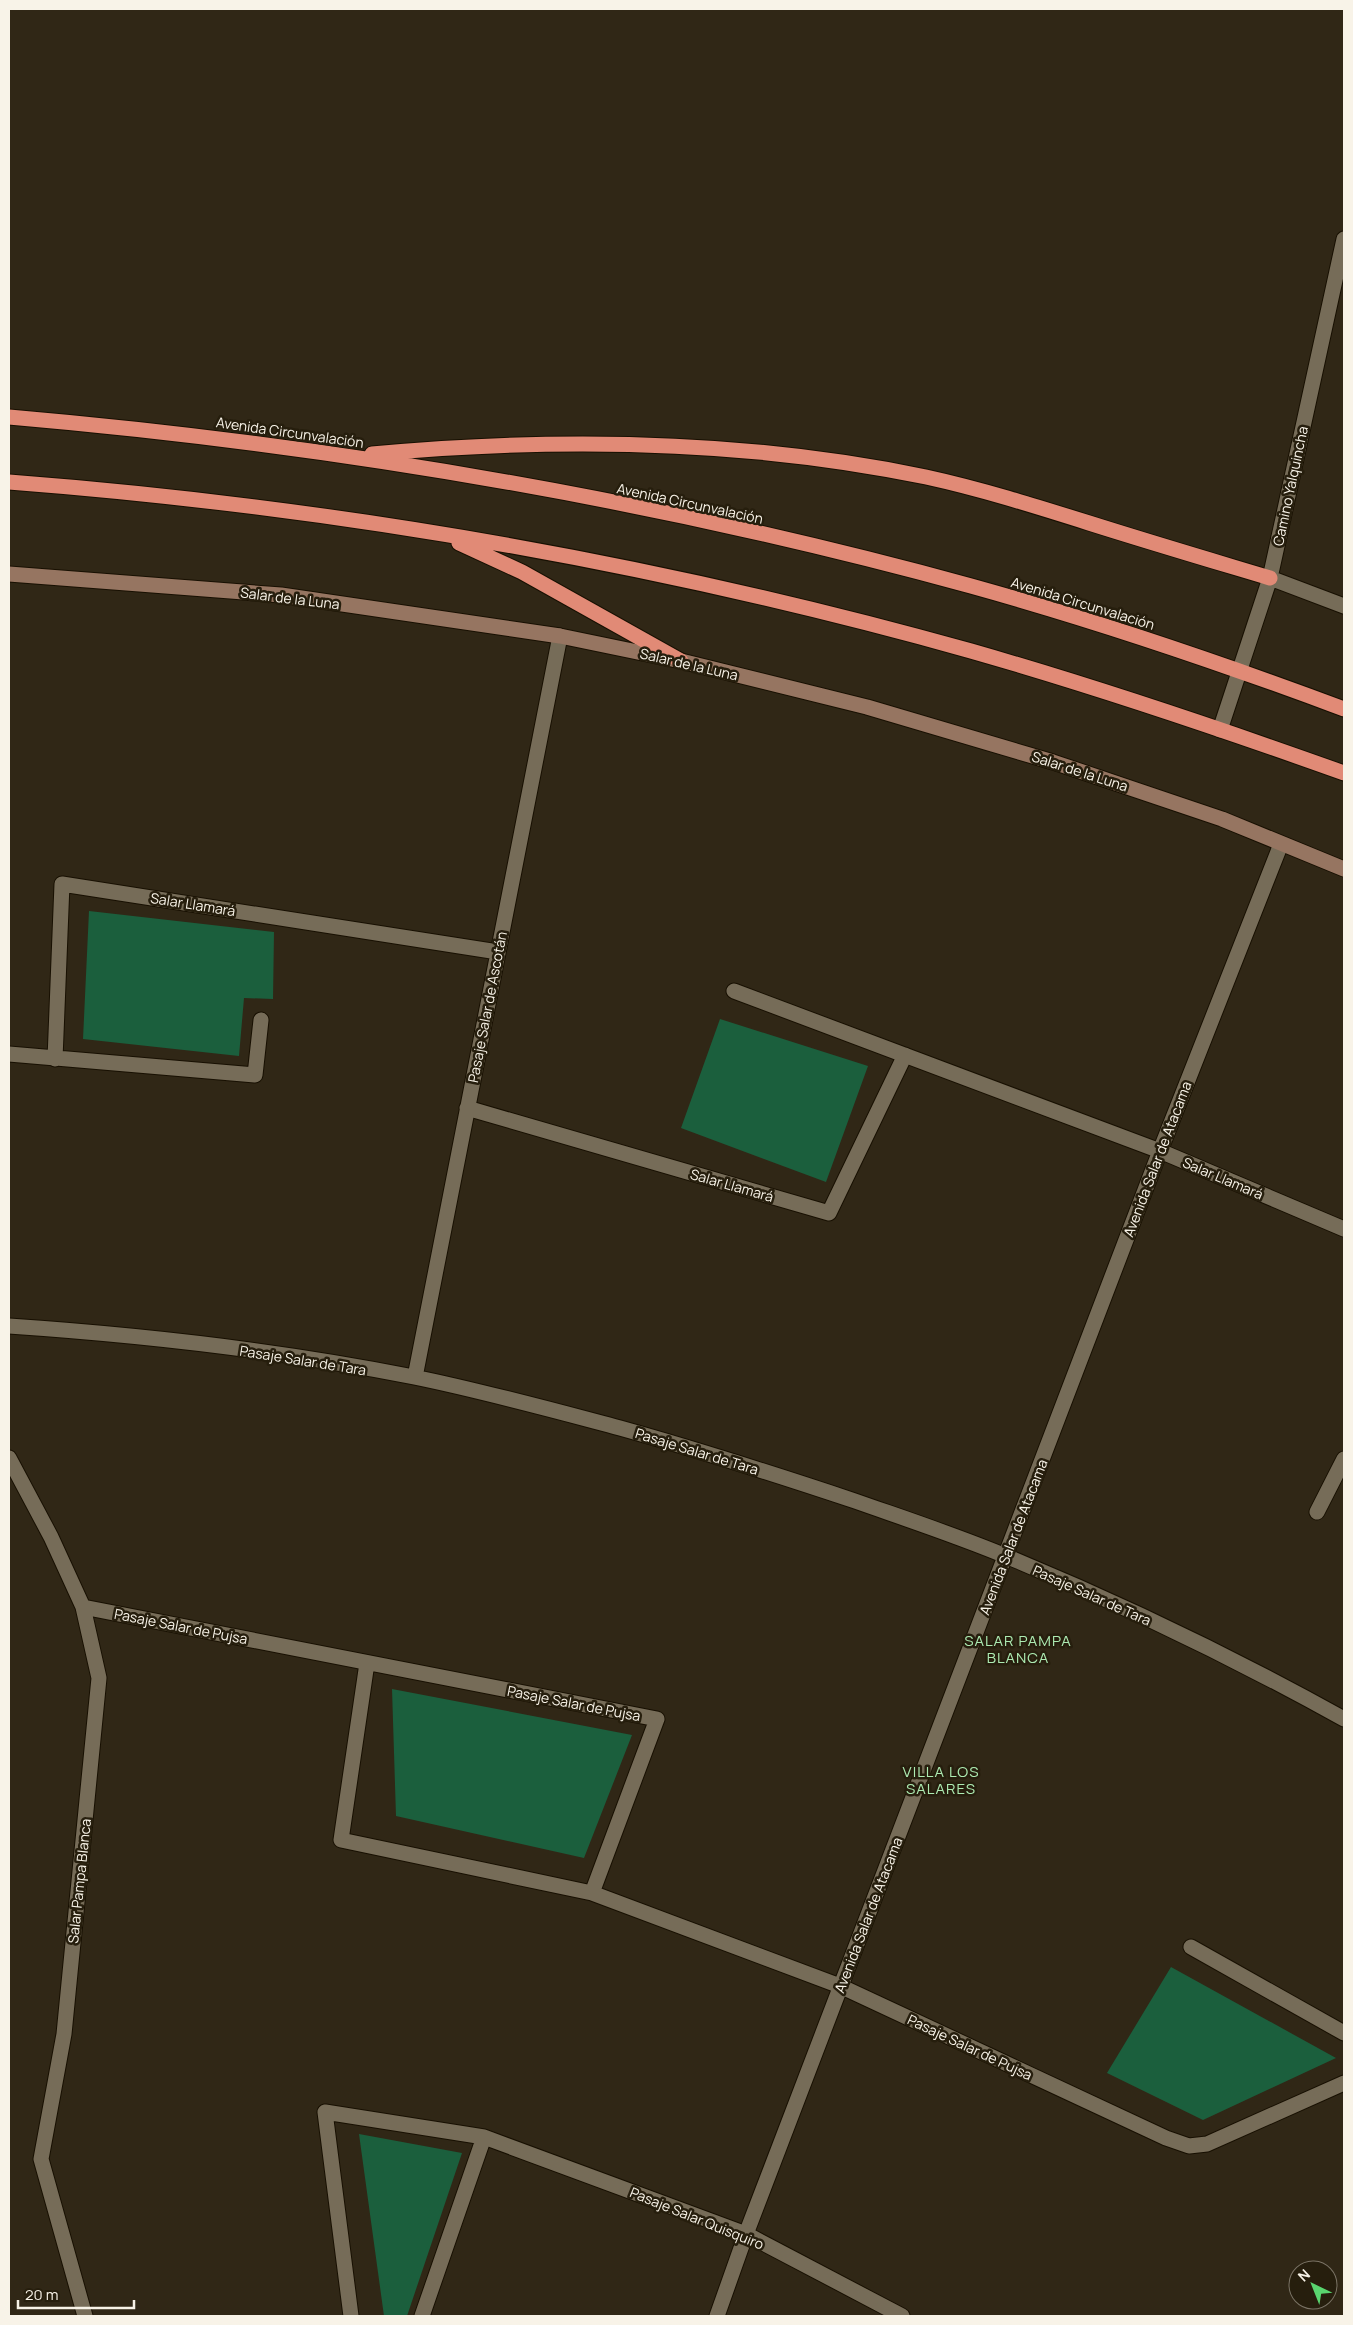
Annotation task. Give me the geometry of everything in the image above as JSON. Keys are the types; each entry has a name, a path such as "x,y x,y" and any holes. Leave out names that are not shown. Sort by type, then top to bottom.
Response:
{"highway":[{"name":"Avenida Circunvalación","path":"9,417 219,438 350,456 556,492 702,521 838,552 983,590 1107,627 1240,670 1344,709"},
{"path":"350,456 435,448 604,443 689,446 773,452 857,464 926,477 996,494 1270,578"},
{"path":"9,482 236,505 428,530 675,579 856,621 1070,681 1344,773"},
{"path":"428,530 522,572 681,661"}],"street":[{"name":"Camino Yalquincha","path":"1220,730 1270,578 1344,239"},
{"name":"Salar de la Luna","path":"9,574 281,595 560,636 681,661 867,707 960,733 1222,819 1344,869"},
{"path":"1270,578 1344,606"},
{"name":"Pasaje Salar de Ascotán","path":"415,1377 560,636"},
{"name":"Avenida Salar de Atacama","path":"718,2316 746,2234 840,1986 1160,1151 1281,844"},
{"name":"Salar Llamará","path":"55,1060 62,884 498,952"},
{"name":"Salar Llamará","path":"734,991 1160,1151 1344,1229"},
{"path":"9,1054 55,1060 255,1075 261,1020"},
{"name":"Salar Llamará","path":"467,1108 829,1213 905,1055"},
{"name":"Pasaje Salar de Tara","path":"9,1326 149,1339 282,1355 415,1377 547,1408 678,1444 888,1512 1006,1556 1111,1602 1214,1652 1344,1719"},
{"name":"Salar Pampa Blanca","path":"9,1458 51,1537 83,1606 99,1678 64,2034 41,2159 86,2316"},
{"path":"1316,1512 1344,1458"},
{"name":"Pasaje Salar de Pujsa","path":"83,1606 657,1719 592,1893"},
{"name":"Pasaje Salar de Pujsa","path":"367,1663 341,1840 592,1893 840,1986 1166,2138 1189,2146 1207,2144 1344,2083"},
{"path":"1191,1946 1344,2033"},
{"name":"Pasaje Salar Quisquiro","path":"351,2316 325,2112 484,2137 746,2234 902,2316"},
{"path":"422,2316 484,2137"}],"green space":[{"path":"89,911 274,932 273,999 244,998 239,1056 83,1039"},
{"path":"720,1019 868,1066 826,1182 681,1128"},
{"path":"392,1689 632,1735 584,1858 396,1816"},
{"path":"1171,1967 1336,2058 1203,2120 1107,2073"},
{"path":"359,2134 462,2153 407,2316 384,2316"}],"district":[{"name":"SALAR PAMPA BLANCA","path":"1018,1648"},
{"name":"VILLA LOS SALARES","path":"941,1780"}]}
